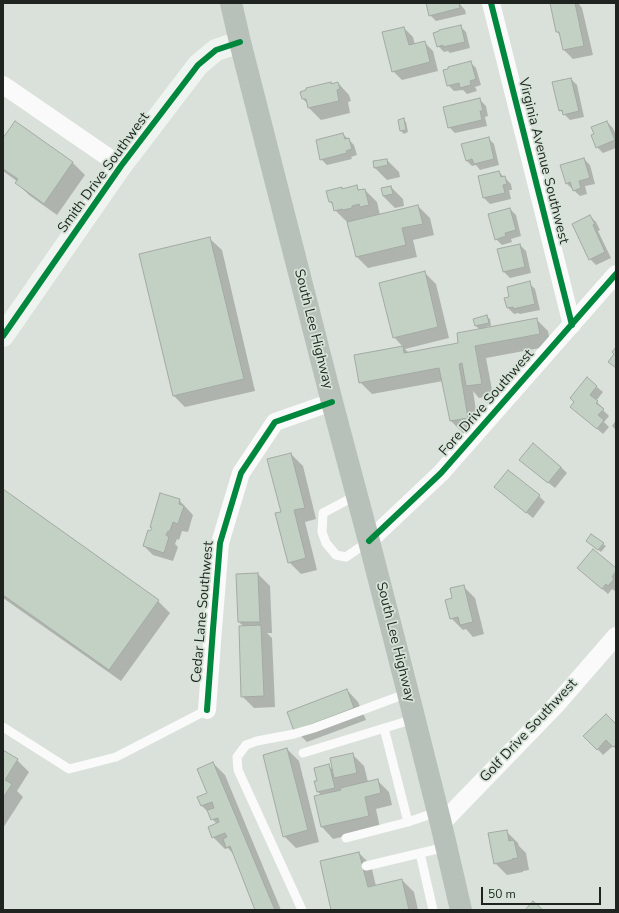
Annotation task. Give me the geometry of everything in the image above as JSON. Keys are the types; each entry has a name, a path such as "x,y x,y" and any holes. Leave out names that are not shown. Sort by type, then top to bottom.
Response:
{"main road":[{"name":"South Lee Highway","path":"231,3 332,402 408,693 460,910"}],"street":[{"name":"Virginia Avenue Southwest","path":"491,3 572,325"},
{"name":"Smith Drive Southwest","path":"3,336 121,166 198,65 216,50 240,42"},
{"path":"3,85 121,166"},
{"name":"Fore Drive Southwest","path":"369,541 441,473 616,274"},
{"name":"Cedar Lane Southwest","path":"207,710 220,543 241,473 275,422 332,402"},
{"name":"Golf Drive Southwest","path":"439,818 556,705 616,636"}],"lane":[{"path":"357,495 323,513 322,532 326,543 336,555 346,557 369,541"},
{"path":"302,910 238,770 237,757 246,745 257,741 294,734 314,728 408,693"},
{"path":"3,727 69,769 116,757 207,710"},
{"path":"303,753 414,719"},
{"path":"384,728 408,822"},
{"path":"346,838 408,822 439,818"},
{"path":"366,866 446,847"},
{"path":"420,853 433,910"}],"building":[{"path":"426,3 459,3 460,8 429,16"},
{"path":"550,3 575,3 584,46 563,50 559,32 556,32"},
{"path":"461,25 465,42 437,47 433,33 439,30"},
{"path":"404,27 409,45 425,41 430,62 392,72 382,32"},
{"path":"471,61 476,79 470,81 471,85 460,88 459,83 447,86 443,70 448,69 448,67"},
{"path":"571,78 579,111 563,115 562,110 559,111 552,82"},
{"path":"331,82 331,84 338,82 340,89 337,90 339,101 308,108 306,99 302,99 300,92 306,90 306,88"},
{"path":"480,98 483,111 480,111 482,120 448,128 443,107"},
{"path":"404,118 406,130 400,131 398,120"},
{"path":"15,121 73,162 44,204 15,183 18,179 3,169 3,138"},
{"path":"607,121 615,140 596,148 591,135 594,134 591,127"},
{"path":"343,133 345,139 349,138 352,149 346,151 347,153 320,160 316,140"},
{"path":"489,137 494,159 474,164 472,159 466,161 461,144"},
{"path":"584,158 590,178 579,181 581,188 573,191 570,182 566,184 560,165"},
{"path":"387,159 388,165 374,168 373,161"},
{"path":"499,171 501,177 505,176 507,184 503,185 505,193 483,198 478,176"},
{"path":"357,185 358,190 365,189 369,205 360,207 359,204 352,206 352,208 334,211 332,202 329,202 326,191"},
{"path":"391,186 393,194 383,196 381,188"},
{"path":"418,205 423,224 402,228 406,245 356,257 347,222"},
{"path":"510,208 516,230 505,233 506,236 495,240 488,214"},
{"path":"590,215 595,224 593,225 605,252 589,260 572,224"},
{"path":"210,237 244,379 173,396 139,254"},
{"path":"520,244 525,267 503,272 497,249"},
{"path":"425,271 438,327 393,338 379,283"},
{"path":"530,281 535,304 513,309 513,307 507,308 504,298 509,297 507,287"},
{"path":"487,315 489,323 475,326 473,319"},
{"path":"537,318 540,334 475,346 482,384 466,386 462,363 459,364 468,418 450,421 439,368 359,383 354,355 403,346 404,353 458,343 457,333"},
{"path":"616,347 616,368 608,362 614,354 612,352"},
{"path":"587,377 597,386 590,395 598,401 596,403 604,409 598,415 604,420 597,429 570,407 574,402 570,398"},
{"path":"533,443 561,467 548,483 519,460"},
{"path":"291,453 305,508 294,510 306,558 288,563 275,513 281,512 267,459"},
{"path":"508,470 540,495 526,513 494,487"},
{"path":"3,489 159,600 109,670 3,595"},
{"path":"160,493 180,499 179,504 184,506 178,524 173,522 170,531 168,531 166,535 169,537 164,553 143,546 148,530 150,531 152,528 150,527"},
{"path":"591,534 604,543 598,550 586,541"},
{"path":"593,549 616,568 616,571 612,577 614,579 608,586 606,584 602,589 577,568"},
{"path":"258,573 260,622 238,622 236,574"},
{"path":"464,585 473,622 460,625 458,617 450,619 445,600 452,598 450,588"},
{"path":"261,625 264,696 241,697 239,626"},
{"path":"347,689 354,708 294,731 287,712"},
{"path":"606,714 616,724 616,745 613,747 606,740 597,750 583,736"},
{"path":"287,748 308,830 283,837 263,755"},
{"path":"3,750 18,759 5,780 12,784 3,798"},
{"path":"353,753 357,773 334,778 330,758"},
{"path":"213,762 275,910 255,910 230,846 226,848 223,839 227,837 225,833 212,838 208,827 219,822 218,818 211,820 207,810 214,808 212,802 201,806 197,797 207,793 197,769"},
{"path":"329,764 335,788 317,792 314,781 317,781 314,768"},
{"path":"378,779 381,793 365,797 369,816 321,827 314,796"},
{"path":"507,830 509,841 514,840 518,858 494,864 488,833"},
{"path":"359,852 368,887 402,879 409,910 331,910 320,861"},
{"path":"533,901 543,910 525,910"}],"cycle path":[{"path":"491,3 572,325"},
{"path":"3,336 121,166 198,65 216,50 240,42"},
{"path":"369,541 441,473 616,274"},
{"path":"207,710 220,543 241,473 275,422 332,402"}]}
